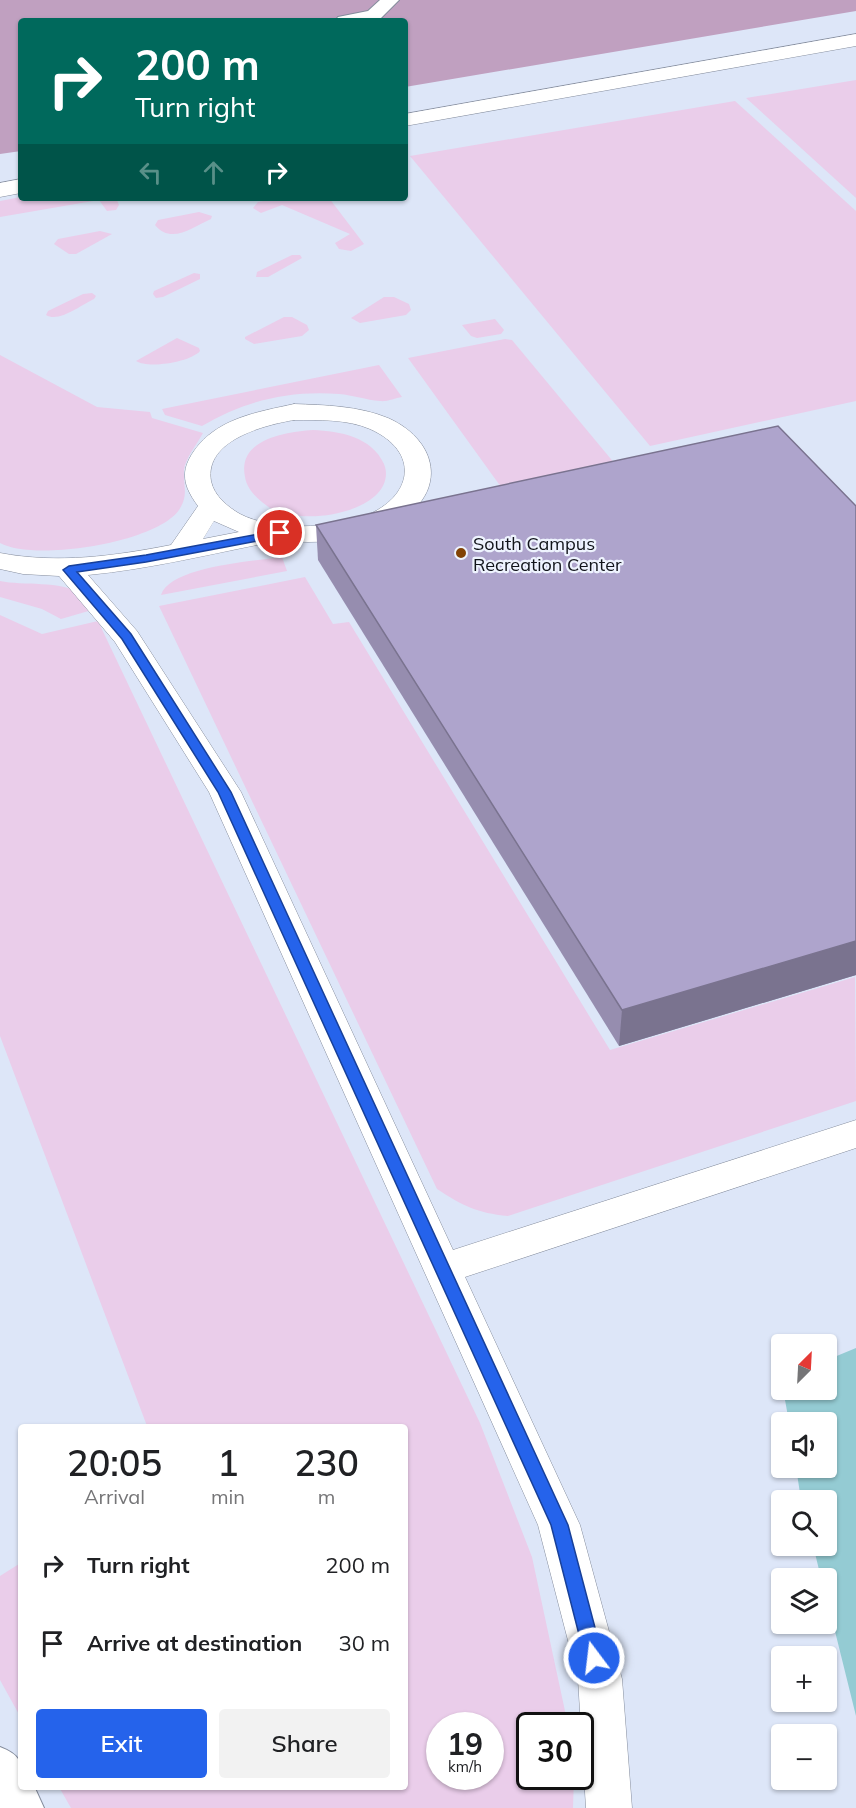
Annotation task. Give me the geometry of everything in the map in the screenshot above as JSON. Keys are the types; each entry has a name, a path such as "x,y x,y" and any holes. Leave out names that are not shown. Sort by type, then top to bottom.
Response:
{"street":[{"path":"408,119 856,40"},
{"path":"0,190 18,187"},
{"path":"294,412 330,412 363,418 391,430 411,447 420,466 417,486 402,506 376,521 343,532 306,535 268,532 235,522 212,506 199,487 197,466 209,447 230,430 260,418 294,412"},
{"path":"181,551 212,506"},
{"path":"0,561 20,566 69,570 280,533"},
{"path":"69,570 127,637 225,792 559,1525 600,1679 609,1808"},
{"path":"443,1269 856,1134"}],"lane":[{"path":"359,18 374,15 390,0"},
{"path":"0,1767 23,1808"}],"shaded area":[{"path":"0,0 856,0 856,11 408,86 408,18 18,18 18,151 0,154"},
{"path":"856,80 856,198 746,98"},
{"path":"735,101 856,211 856,401 650,446 410,156"},
{"path":"18,198 18,201 93,201 0,217 0,201"},
{"path":"100,201 117,201 119,205 116,210 107,211"},
{"path":"331,201 364,244 351,251 339,249 335,243 350,234 282,205 261,213 253,208 258,202"},
{"path":"199,212 212,216 211,219 190,230 168,234 155,225 158,220"},
{"path":"100,231 112,234 76,254 69,254 54,244 58,239"},
{"path":"292,255 300,255 302,258 268,277 256,277 257,272"},
{"path":"194,273 200,274 200,279 163,297 156,298 153,294 154,291"},
{"path":"92,293 96,296 94,299 70,312 57,317 46,315 48,311 83,294"},
{"path":"384,297 394,297 409,304 411,310 406,315 360,323 351,318"},
{"path":"284,317 292,317 307,325 309,330 302,336 254,344 245,339 245,337"},
{"path":"495,319 504,330 501,334 477,338 471,336 462,325"},
{"path":"177,338 199,348 200,351 188,358 169,363 150,364 136,361"},
{"path":"505,339 512,340 625,476 511,501 408,358"},
{"path":"0,355 97,407 150,412 152,418 203,433 185,466 185,495 179,510 166,522 146,532 94,546 66,550 39,550 17,548 0,543"},
{"path":"379,365 402,397 383,401 320,393 285,396 234,410 202,426 165,415 162,409"},
{"path":"313,430 344,434 372,447 384,464 386,477 383,486 375,496 365,503 339,513 309,516 282,513 270,508 254,495 245,477 248,454 266,440 290,433"},
{"path":"282,557 287,571 161,595 168,585 196,571"},
{"path":"305,577 333,624 349,622 610,1050 855,977 856,1101 508,1216 471,1208 437,1189 159,606"},
{"path":"0,581 53,585 73,590 82,595 92,610 61,619 42,609 0,597"},
{"path":"0,615 42,634 98,621 480,1423 532,1557 565,1712 516,1712 516,1790 574,1790 573,1808 71,1808 61,1790 408,1790 408,1424 146,1424 0,1036"},
{"path":"856,1348 856,1716 836,1634 837,1568 819,1568 816,1556 837,1556 837,1490 799,1490 798,1478 837,1478 837,1412 787,1412 785,1400 837,1400 837,1356"},
{"path":"18,1565 18,1713 0,1680 0,1576"}],"building":[{"path":"778,426 856,506 856,941 622,1010 316,525"}],"place":[{"name":"South Campus Recreation Center","path":"461,553"}],"route":[{"path":"280,533 69,570 127,637 225,792 559,1525 594,1658"}]}
